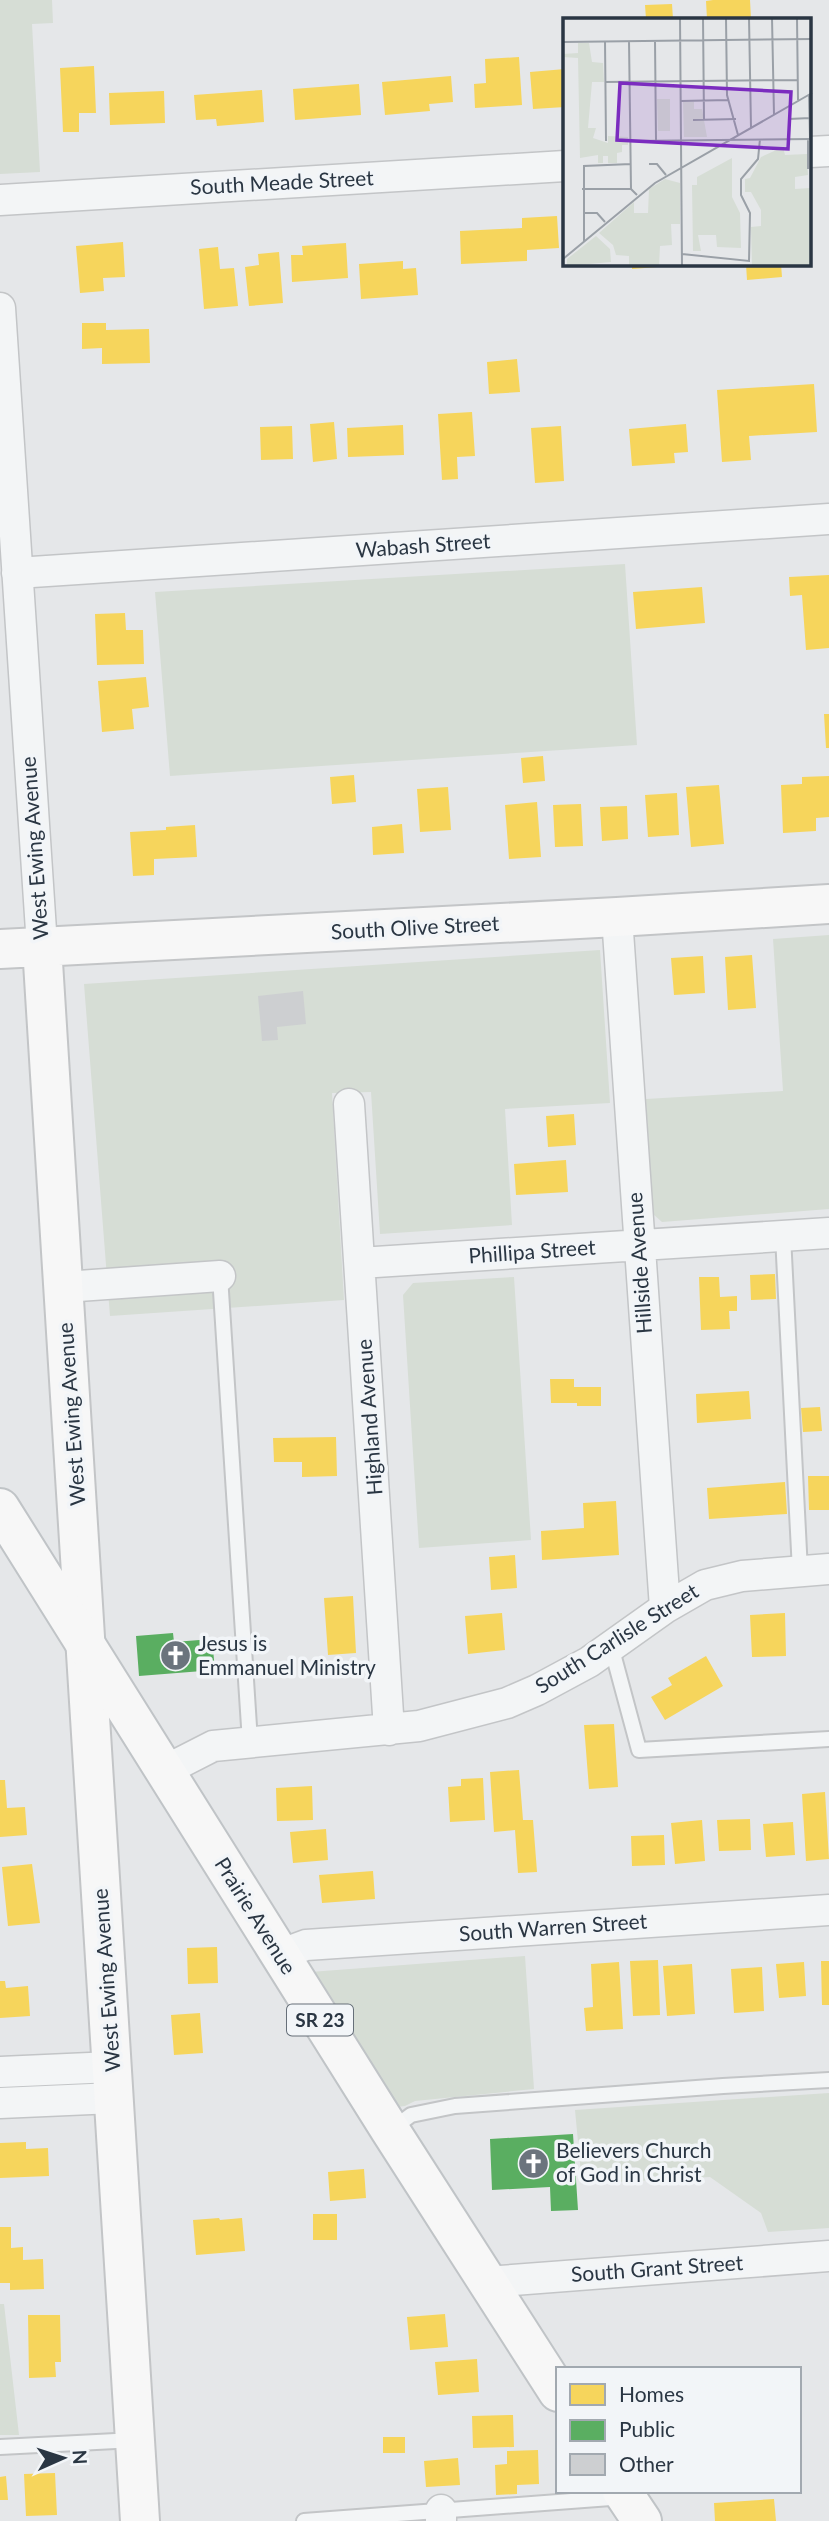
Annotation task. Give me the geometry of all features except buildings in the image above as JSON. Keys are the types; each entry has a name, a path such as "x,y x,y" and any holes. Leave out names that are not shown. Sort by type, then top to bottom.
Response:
{"street":[{"name":"South Meade Street","path":"0,200 563,166"},
{"name":"West Ewing Avenue","path":"0,308 141,2521"},
{"name":"Wabash Street","path":"17,573 829,519"},
{"name":"South Olive Street","path":"0,949 617,918 829,904"},
{"name":"Hillside Avenue","path":"617,918 665,1608"},
{"name":"Highland Avenue","path":"349,1104 389,1730"},
{"name":"Phillipa Street","path":"360,1263 829,1233"},
{"path":"64,1287 220,1276"},
{"name":"Prairie Avenue","path":"0,1508 279,1955 556,2389"},
{"name":"South Carlisle Street","path":"164,1771 213,1746 419,1726 507,1703 589,1662 665,1608 705,1585 742,1576 815,1570"},
{"name":"South Warren Street","path":"279,1955 306,1945 829,1910"},
{"path":"0,2073 113,2082"},
{"path":"0,2103 113,2082"},
{"name":"South Grant Street","path":"486,2282 829,2256"}],"lane":[{"path":"783,1236 815,1570"},
{"path":"220,1276 250,1742"},
{"path":"611,1646 639,1750 829,1739"},
{"path":"390,2130 411,2115 455,2106 829,2080"},
{"path":"0,2447 135,2440"},
{"path":"304,2521 630,2503"}],"shaded area":[{"path":"0,0 52,0 53,23 32,24 40,172 0,174"},
{"path":"625,564 637,745 170,776 155,592"},
{"path":"829,935 829,1209 662,1222 653,1214 646,1099 783,1091 773,939"},
{"path":"600,950 610,1103 505,1109 512,1225 380,1234 371,1092 332,1093 344,1300 110,1316 84,984"},
{"path":"514,1277 531,1540 419,1548 403,1295 413,1283"},
{"path":"525,1956 534,2089 415,2101 397,2107 310,1972"},
{"path":"829,2093 829,2228 768,2232 761,2213 710,2177 582,2184 575,2110"},
{"path":"0,2304 4,2304 19,2435 0,2435"}],"place":[{"name":"Jesus is Emmanuel Ministry","path":"175,1656"},
{"name":"Believers Church of God in Christ","path":"533,2163"}]}
